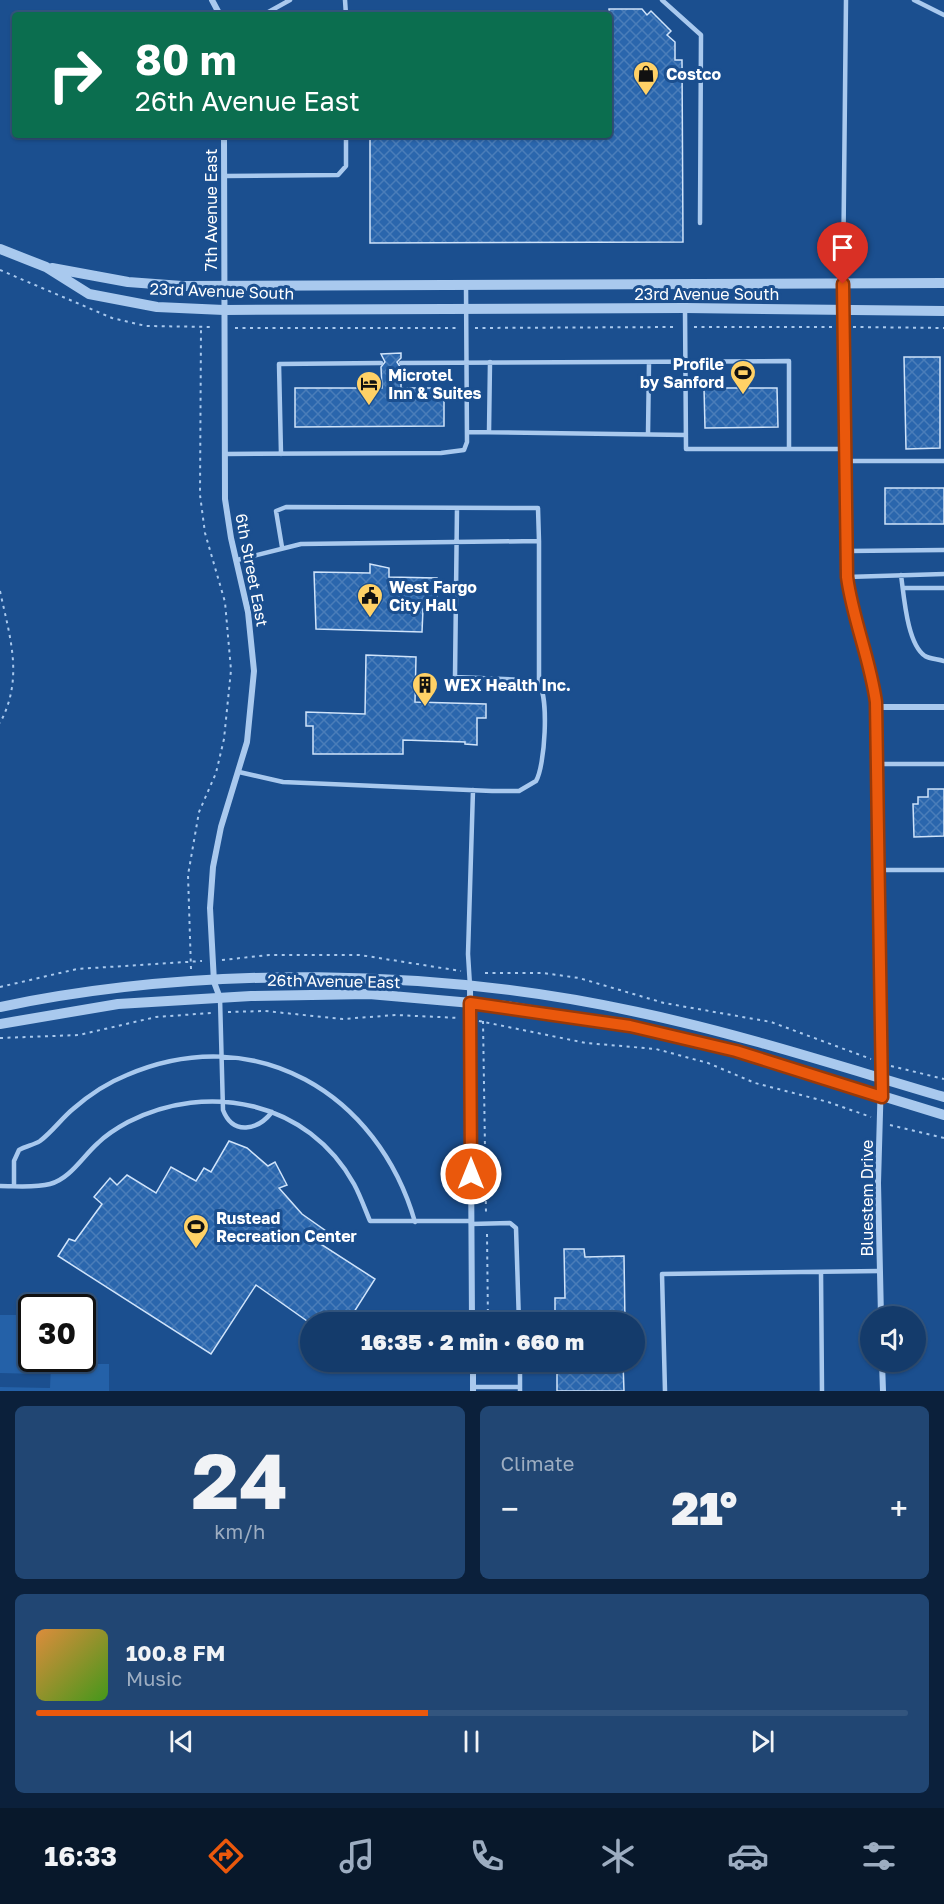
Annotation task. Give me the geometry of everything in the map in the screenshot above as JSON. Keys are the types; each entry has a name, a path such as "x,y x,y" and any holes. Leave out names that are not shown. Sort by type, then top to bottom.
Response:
{"street":[{"name":"7th Avenue East","path":"224,138 226,286"},
{"path":"0,249 46,267"},
{"name":"23rd Avenue South","path":"46,267 128,282 182,286 944,283"},
{"name":"23rd Avenue South","path":"46,267 89,294 157,307 944,311"},
{"name":"Bluestem Drive","path":"843,284 847,577 854,616 871,671 876,707 882,1079 878,1184 881,1306"},
{"name":"6th Street East","path":"220,998 214,981 210,908 213,867 221,827 247,742 254,671 248,612 227,519 224,328 226,286"},
{"path":"876,707 944,707"},
{"name":"26th Avenue East","path":"0,1007 117,988 214,981 372,977 470,986 636,1011 742,1036 944,1097"},
{"path":"470,986 472,1312"},
{"name":"26th Avenue East","path":"0,1024 118,1004 220,998 369,994 470,1003 630,1026 736,1051 944,1115"},
{"path":"473,1372 473,1389"},
{"path":"882,1372 883,1391"}],"lane":[{"path":"268,12 290,0"},
{"path":"662,0 701,35 700,223"},
{"path":"843,284 846,0"},
{"path":"914,0 944,15"},
{"path":"225,176 338,175 346,166 346,138"},
{"path":"225,454 457,452 464,450 467,432 466,285"},
{"path":"685,308 686,449 844,449"},
{"path":"401,363 789,361 789,449"},
{"path":"489,432 490,362"},
{"path":"648,434 649,362"},
{"path":"281,454 279,364 381,363"},
{"path":"467,432 686,435"},
{"path":"844,461 944,460"},
{"path":"239,772 283,782 519,791 526,789 540,776 545,696 539,684 538,508 286,507 276,511 282,548"},
{"path":"457,508 455,677 527,680 539,684"},
{"path":"237,560 268,554 282,548 327,542 539,541"},
{"path":"847,551 944,550"},
{"path":"847,577 944,574"},
{"path":"901,575 916,648 927,657 944,661"},
{"path":"903,588 944,588"},
{"path":"877,764 944,764"},
{"path":"470,986 469,926 473,790"},
{"path":"879,870 944,870"},
{"path":"220,998 223,1056 222,1100 225,1116 236,1126 252,1128 260,1125 272,1112"},
{"path":"14,1186 14,1161 20,1150 40,1141 73,1108 98,1090 147,1067 196,1057 223,1056 264,1062 297,1076 349,1111 373,1135 398,1173 415,1222"},
{"path":"0,1186 57,1181 64,1177 100,1140 148,1113 189,1102 222,1100 272,1112 297,1125 329,1152 354,1184 370,1221 510,1223 516,1228 519,1312"},
{"path":"665,1391 662,1274 880,1271"},
{"path":"821,1273 822,1391"},
{"path":"473,1389 520,1389 520,1372"}],"path":[{"path":"0,987 77,969 190,962 187,910 192,847 200,812 216,773 224,740 230,682 225,602 205,533 200,495 201,327 944,328"},
{"path":"0,591 15,668 7,710 0,723"},
{"path":"239,1012 265,1011 343,1019 396,1015 453,1017"},
{"path":"0,1038 79,1035 156,1017 204,1013"},
{"path":"488,1312 483,1021 557,1039 664,1051 708,1063 755,1083 865,1114"},
{"path":"901,1070 944,1079"},
{"path":"899,1129 944,1138"}],"shaded area":[{"path":"0,1315 18,1315 18,1372 38,1372 38,1374 0,1373"},
{"path":"96,1364 109,1364 109,1391 0,1391 0,1387 50,1388 51,1372 96,1372"}],"building":[{"name":"Costco","path":"609,9 642,9 647,15 651,11 671,31 667,35 675,42 675,60 682,60 683,242 370,243 370,138 612,138 612,12 609,12"},
{"name":"Microtel Inn & Suites","path":"401,353 401,358 397,362 401,368 401,388 444,388 444,426 295,427 295,388 382,388 381,367 385,362 381,354"},
{"path":"904,357 940,357 940,448 906,449"},
{"path":"704,388 777,388 778,427 705,428"},
{"path":"885,488 944,488 944,524 885,524"},
{"name":"West Fargo City Hall","path":"370,564 389,568 389,577 437,578 437,610 423,609 422,632 316,629 314,572 370,573"},
{"name":"WEX Health Inc.","path":"366,655 416,657 415,702 486,704 486,718 477,718 477,745 465,744 465,742 403,740 403,754 313,754 313,726 306,726 306,712 365,714"},
{"path":"928,789 944,789 944,836 914,837 913,804 918,804 918,797 928,797"},
{"name":"Rustead Recreation Center","path":"229,1141 247,1148 268,1166 275,1162 287,1185 279,1188 302,1214 326,1231 319,1243 375,1279 354,1312 300,1312 300,1316 256,1285 211,1354 58,1256 69,1239 75,1241 102,1204 94,1197 110,1178 117,1185 127,1175 156,1193 171,1167 196,1181 204,1168 211,1172"},
{"path":"564,1249 584,1249 585,1257 624,1256 625,1312 555,1312 555,1298 565,1298"},
{"path":"557,1372 623,1372 624,1391 557,1391"}],"place":[{"name":"Costco","path":"646,97"},
{"name":"Profile by Sanford","path":"743,396"},
{"name":"Microtel Inn & Suites","path":"369,407"},
{"name":"West Fargo City Hall","path":"370,619"},
{"name":"WEX Health Inc.","path":"425,708"},
{"name":"Rustead Recreation Center","path":"196,1250"}],"route":[{"path":"471,1174 470,1003 506,1006 630,1026 736,1051 882,1097 876,702 871,671 854,616 847,577 843,284"}]}
